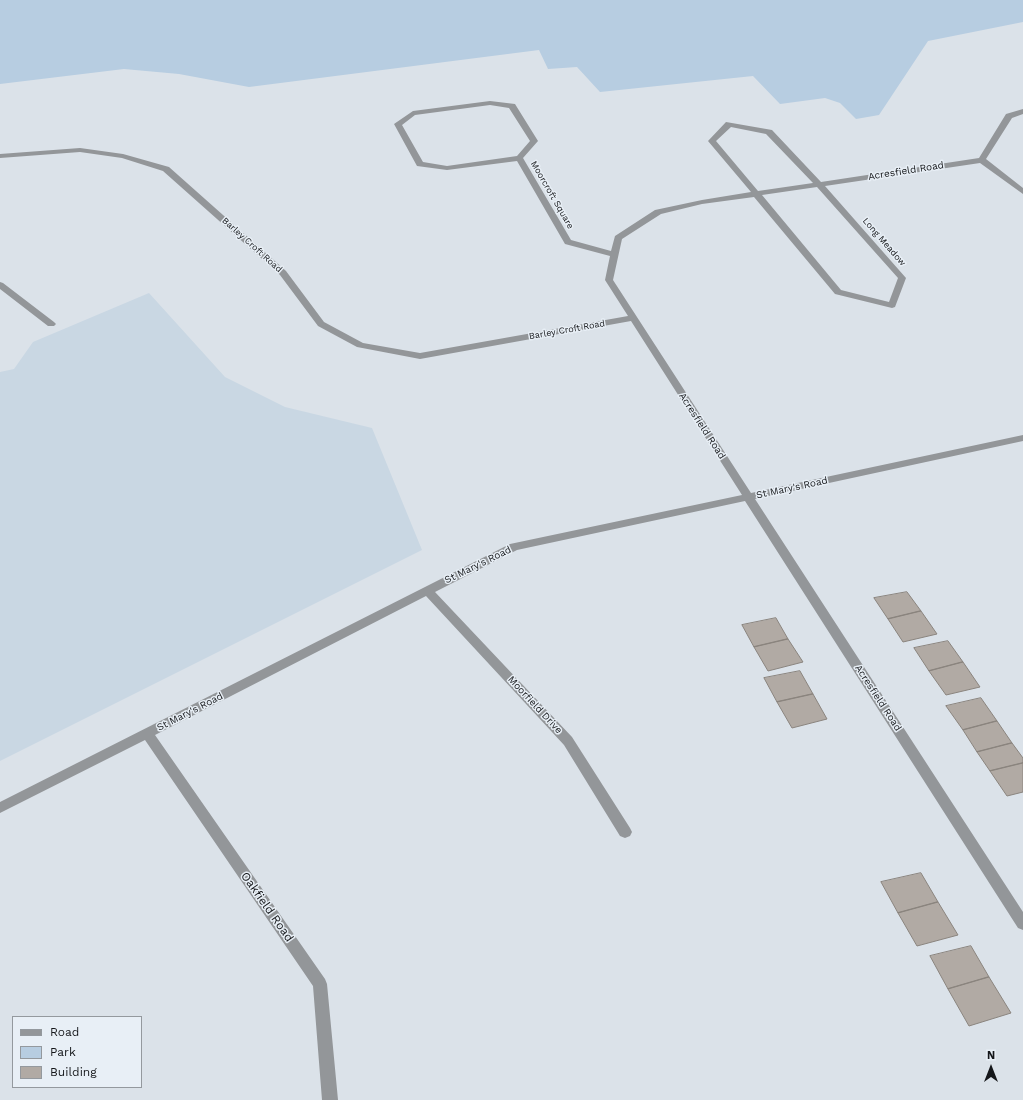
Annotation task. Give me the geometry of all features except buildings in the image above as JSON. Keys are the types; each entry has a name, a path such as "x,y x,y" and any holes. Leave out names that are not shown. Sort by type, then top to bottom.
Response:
{"street":[{"name":"Moorcroft Square","path":"490,103 512,106 534,141 520,158 447,168 420,164 398,124 413,113 490,103"},
{"path":"1023,110 1009,116 982,160 1023,192"},
{"name":"Long Meadow","path":"729,124 769,132 819,184 902,278 892,305 838,292 755,194 712,141 729,124"},
{"name":"Barley Croft Road","path":"0,156 80,150 123,156 166,169 283,272 321,324 360,345 420,356 633,318"},
{"name":"Moorcroft Square","path":"520,158 568,242 614,254"},
{"name":"Acresfield Road","path":"982,160 702,202 658,212 618,238 608,280 1023,924"},
{"path":"0,285 51,324"},
{"name":"St Mary's Road","path":"0,808 514,547 1023,438"},
{"name":"Moorfield Drive","path":"428,591 568,741 626,832"},
{"name":"Oakfield Road","path":"147,734 320,984 330,1100"}],"shaded area":[{"path":"149,293 225,377 285,407 372,428 422,550 0,761 0,372 14,369 33,342"}],"green space":[{"path":"0,0 1023,0 1023,22 928,41 879,115 856,119 840,103 825,98 780,104 753,76 600,92 577,67 548,69 539,50 249,87 179,74 124,69 0,84"}]}
